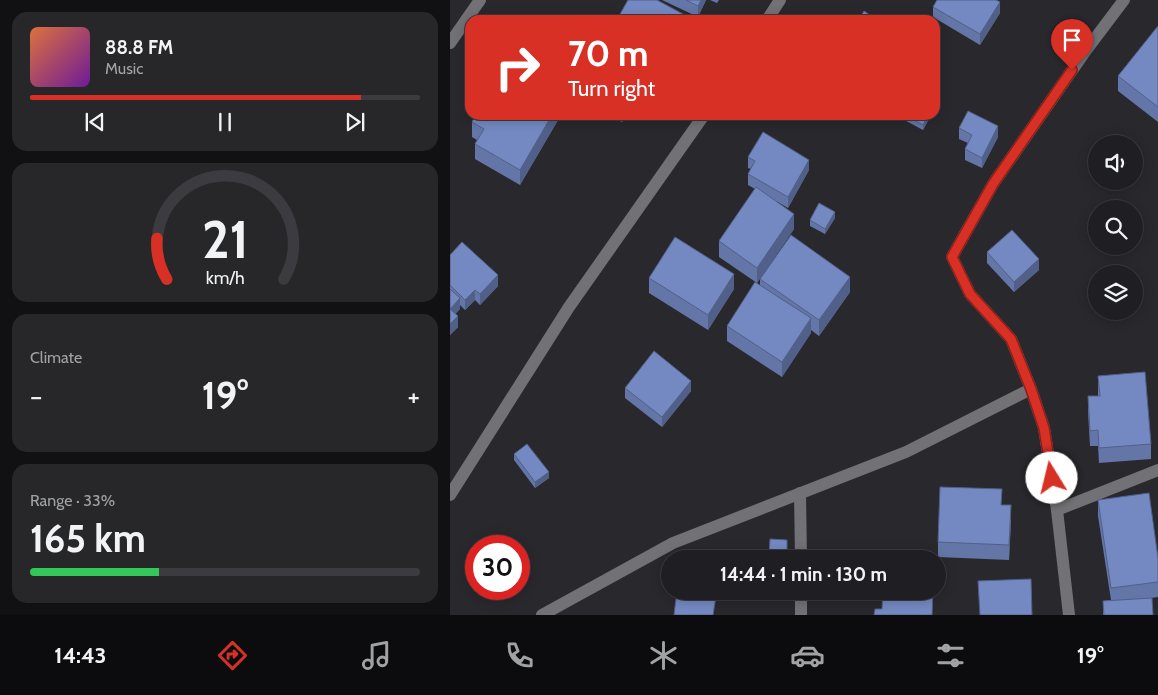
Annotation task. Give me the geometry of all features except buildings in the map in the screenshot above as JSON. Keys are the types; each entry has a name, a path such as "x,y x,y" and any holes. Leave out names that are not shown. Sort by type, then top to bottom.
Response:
{"street":[{"path":"470,15 480,0"},
{"path":"770,15 780,0"},
{"path":"1069,615 1057,510 1044,428 1011,339 970,294 952,257 993,184 1084,53 1124,0"},
{"path":"450,43 465,22"},
{"path":"450,495 569,307 700,120"},
{"path":"542,615 544,612 672,543 906,452 1031,389"},
{"path":"1057,510 1158,470"},
{"path":"800,493 800,550"},
{"path":"800,600 800,615"}],"route":[{"path":"1052,478 1044,428 1011,339 970,294 952,257 978,214 993,184 1072,70"}]}
